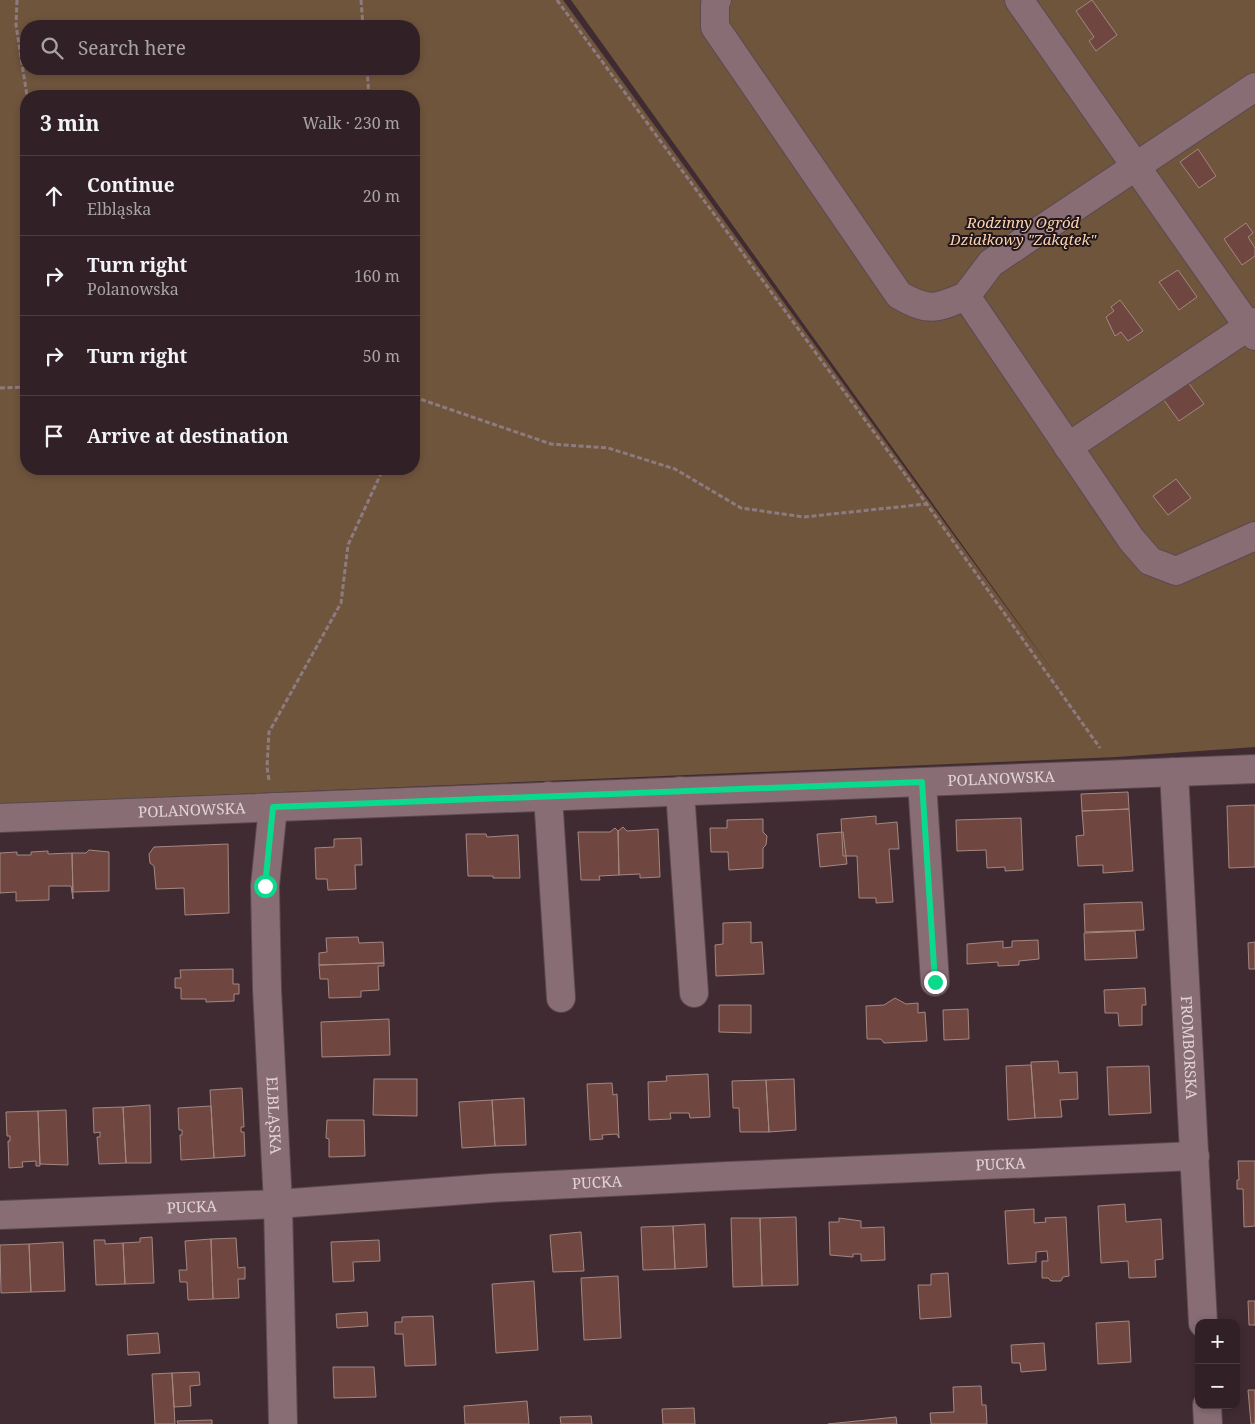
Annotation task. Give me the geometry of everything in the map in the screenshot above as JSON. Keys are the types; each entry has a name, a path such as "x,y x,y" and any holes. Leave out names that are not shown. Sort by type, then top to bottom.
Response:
{"street":[{"path":"717,0 715,4 715,27 724,41 899,295 918,306 939,307 966,296 991,264 1255,87"},
{"path":"1019,0 1136,167 1253,328 1068,447"},
{"path":"966,296 1131,539 1150,561 1176,571 1255,536"},
{"name":"POLANOWSKA","path":"0,818 1255,769"},
{"name":"FROMBORSKA","path":"1174,772 1203,1319"},
{"path":"922,782 935,982"},
{"path":"680,792 694,993"},
{"path":"548,796 561,998"},
{"name":"ELBLĄSKA","path":"273,807 265,886 266,989 278,1204 283,1424"},
{"name":"PUCKA","path":"0,1215 278,1204 492,1188 1195,1156"},
{"path":"1207,1409 1208,1424"}],"path":[{"path":"17,0 16,25 20,51"},
{"path":"361,0 363,20"},
{"path":"557,0 926,504 1120,775"},
{"path":"24,75 26,90"},
{"path":"367,75 369,90"},
{"path":"0,388 20,386"},
{"path":"420,399 551,444 608,448 675,469 740,508 804,517 926,504"},
{"path":"273,807 266,766 269,732 341,603 348,545 380,475"}],"green space":[{"name":"Rodzinny Ogród Działkowy \"Zakątek\"","path":"0,0 563,0 1058,678 571,0 1255,0 1255,747 1116,757 0,804"}],"building":[{"path":"1092,0 1117,35 1096,51 1089,41 1094,37 1076,11"},
{"path":"1198,149 1216,176 1199,188 1180,162"},
{"path":"1246,223 1253,233 1248,237 1255,248 1255,256 1242,265 1224,239"},
{"path":"1178,270 1197,297 1179,310 1159,282"},
{"path":"1120,300 1143,331 1128,341 1121,332 1115,336 1106,317 1114,311 1111,307"},
{"path":"1185,378 1204,404 1179,421 1161,396"},
{"path":"1176,479 1191,498 1168,515 1153,496"},
{"path":"1128,792 1129,809 1082,811 1081,794"},
{"path":"1255,805 1255,867 1229,868 1227,806"},
{"path":"1129,809 1133,871 1103,873 1103,865 1078,866 1076,836 1084,835 1082,811"},
{"path":"876,816 876,824 897,822 899,849 889,849 893,902 876,903 876,898 859,898 857,856 843,856 841,819"},
{"path":"1021,818 1023,870 1005,871 1005,867 987,868 986,850 957,851 956,820"},
{"path":"763,819 763,832 767,836 766,845 763,848 763,868 729,870 728,852 711,852 710,828 727,828 727,820"},
{"path":"623,827 627,831 658,829 660,877 640,878 640,874 619,875 618,831"},
{"path":"615,828 618,831 619,875 599,876 600,880 581,880 578,832 610,832"},
{"path":"843,832 847,864 820,867 817,834"},
{"path":"466,834 486,834 487,837 518,835 520,878 468,876"},
{"path":"361,838 362,865 355,865 356,889 328,890 327,879 316,879 315,848 334,847 334,839"},
{"path":"228,844 229,913 185,915 184,888 156,889 154,866 150,863 149,854 154,847"},
{"path":"89,850 109,852 109,891 73,892 72,853 86,853"},
{"path":"48,851 48,854 72,853 73,899 71,886 49,886 49,900 16,901 16,892 0,893 0,853 17,852 17,855 31,855 31,852"},
{"path":"1142,902 1144,930 1085,932 1084,904"},
{"path":"751,922 751,943 762,942 764,974 716,976 715,945 723,944 723,923"},
{"path":"1135,931 1137,958 1085,960 1084,933"},
{"path":"358,937 359,943 383,942 384,963 319,965 319,953 327,952 326,938"},
{"path":"1038,940 1039,959 1019,961 1019,965 998,966 998,962 967,964 967,944 1003,941 1003,948 1012,947 1012,941"},
{"path":"1255,942 1255,969 1249,969 1248,943"},
{"path":"384,963 384,966 378,966 379,990 361,991 361,997 329,998 328,979 320,979 319,965"},
{"path":"233,969 233,984 239,984 239,994 234,994 234,1001 206,1002 206,999 181,999 181,988 175,988 175,978 181,978 180,970"},
{"path":"1145,988 1146,1005 1142,1005 1142,1025 1119,1026 1118,1013 1105,1013 1104,990"},
{"path":"895,998 906,1004 918,1003 918,1013 925,1012 927,1041 884,1043 881,1039 867,1039 866,1006 884,1005"},
{"path":"719,1005 751,1005 751,1033 719,1032"},
{"path":"968,1009 969,1039 944,1040 943,1010"},
{"path":"389,1019 390,1055 322,1057 321,1022"},
{"path":"1058,1061 1059,1073 1077,1072 1078,1099 1060,1100 1062,1117 1035,1118 1031,1062"},
{"path":"1031,1065 1035,1118 1008,1120 1006,1066"},
{"path":"1149,1066 1151,1113 1109,1115 1107,1067"},
{"path":"708,1074 710,1117 690,1118 689,1113 670,1113 671,1119 649,1120 648,1082 667,1081 666,1076"},
{"path":"374,1079 417,1079 417,1116 373,1115"},
{"path":"794,1079 796,1130 769,1132 766,1080"},
{"path":"766,1080 769,1132 740,1132 739,1108 733,1108 732,1081"},
{"path":"612,1083 613,1095 617,1094 619,1138 617,1134 602,1135 603,1139 590,1140 587,1084"},
{"path":"242,1088 244,1127 241,1127 241,1132 244,1132 245,1156 214,1158 210,1090"},
{"path":"524,1098 526,1145 495,1146 492,1100"},
{"path":"492,1100 495,1146 462,1148 459,1102"},
{"path":"150,1105 151,1163 126,1163 123,1107"},
{"path":"211,1106 214,1158 181,1160 180,1135 182,1135 182,1130 179,1130 178,1108"},
{"path":"123,1107 126,1163 99,1164 97,1137 100,1137 100,1132 94,1133 93,1108"},
{"path":"66,1110 68,1165 40,1164 38,1111"},
{"path":"38,1111 40,1166 36,1166 36,1161 22,1162 23,1167 9,1168 8,1141 10,1141 10,1136 7,1136 6,1112"},
{"path":"327,1120 364,1120 365,1156 329,1157 329,1139 326,1138"},
{"path":"1238,1161 1255,1161 1255,1226 1244,1227 1243,1189 1237,1189 1237,1180 1239,1180"},
{"path":"1125,1204 1126,1222 1161,1219 1163,1259 1155,1260 1156,1277 1129,1278 1128,1261 1101,1263 1098,1206"},
{"path":"1034,1209 1034,1223 1046,1222 1045,1218 1066,1217 1069,1276 1063,1277 1061,1281 1051,1281 1048,1278 1042,1278 1042,1261 1048,1261 1047,1251 1036,1252 1036,1262 1008,1264 1005,1211"},
{"path":"796,1217 798,1285 762,1286 760,1218"},
{"path":"731,1218 760,1218 762,1286 733,1287"},
{"path":"839,1218 861,1221 861,1228 884,1227 885,1260 861,1261 861,1254 853,1254 853,1257 830,1255 829,1222 839,1222"},
{"path":"705,1224 707,1267 675,1269 673,1226"},
{"path":"673,1226 675,1269 643,1270 641,1227"},
{"path":"581,1232 584,1271 553,1272 550,1235"},
{"path":"152,1237 154,1283 125,1284 123,1243 140,1242 140,1238"},
{"path":"236,1238 238,1268 245,1267 245,1279 238,1279 239,1298 213,1299 211,1239"},
{"path":"211,1239 213,1299 188,1300 187,1282 180,1282 179,1270 187,1270 185,1241"},
{"path":"94,1240 105,1240 105,1244 123,1243 125,1284 96,1285"},
{"path":"379,1240 380,1261 353,1262 354,1281 333,1282 331,1242"},
{"path":"63,1242 65,1291 31,1292 29,1244"},
{"path":"29,1244 31,1292 1,1293 0,1245"},
{"path":"948,1273 951,1317 920,1319 918,1285 931,1285 931,1274"},
{"path":"618,1276 621,1338 584,1340 581,1278"},
{"path":"534,1281 538,1350 496,1353 492,1284"},
{"path":"1248,1301 1255,1301 1255,1325 1249,1325"},
{"path":"367,1312 368,1326 337,1328 336,1314"},
{"path":"433,1316 436,1365 405,1366 403,1334 395,1334 395,1322 402,1322 402,1317"},
{"path":"1129,1321 1131,1362 1098,1364 1096,1323"},
{"path":"158,1333 160,1353 128,1355 127,1335"},
{"path":"1044,1343 1046,1370 1021,1372 1020,1363 1012,1363 1011,1345"},
{"path":"333,1367 374,1367 376,1397 334,1398"},
{"path":"199,1372 200,1385 190,1386 191,1406 174,1407 172,1373"},
{"path":"172,1373 175,1424 155,1424 152,1374"},
{"path":"981,1386 982,1405 986,1405 987,1424 931,1424 930,1413 954,1412 953,1387"},
{"path":"1248,1390 1255,1390 1255,1424 1251,1424"},
{"path":"527,1401 529,1424 465,1424 464,1406"},
{"path":"694,1408 695,1424 663,1424 662,1409"},
{"path":"591,1416 592,1424 561,1424 560,1417"},
{"path":"896,1417 897,1424 828,1424"},
{"path":"212,1420 212,1424 178,1424 177,1421"}],"route":[{"path":"265,886 273,807 922,782 935,982"}]}
